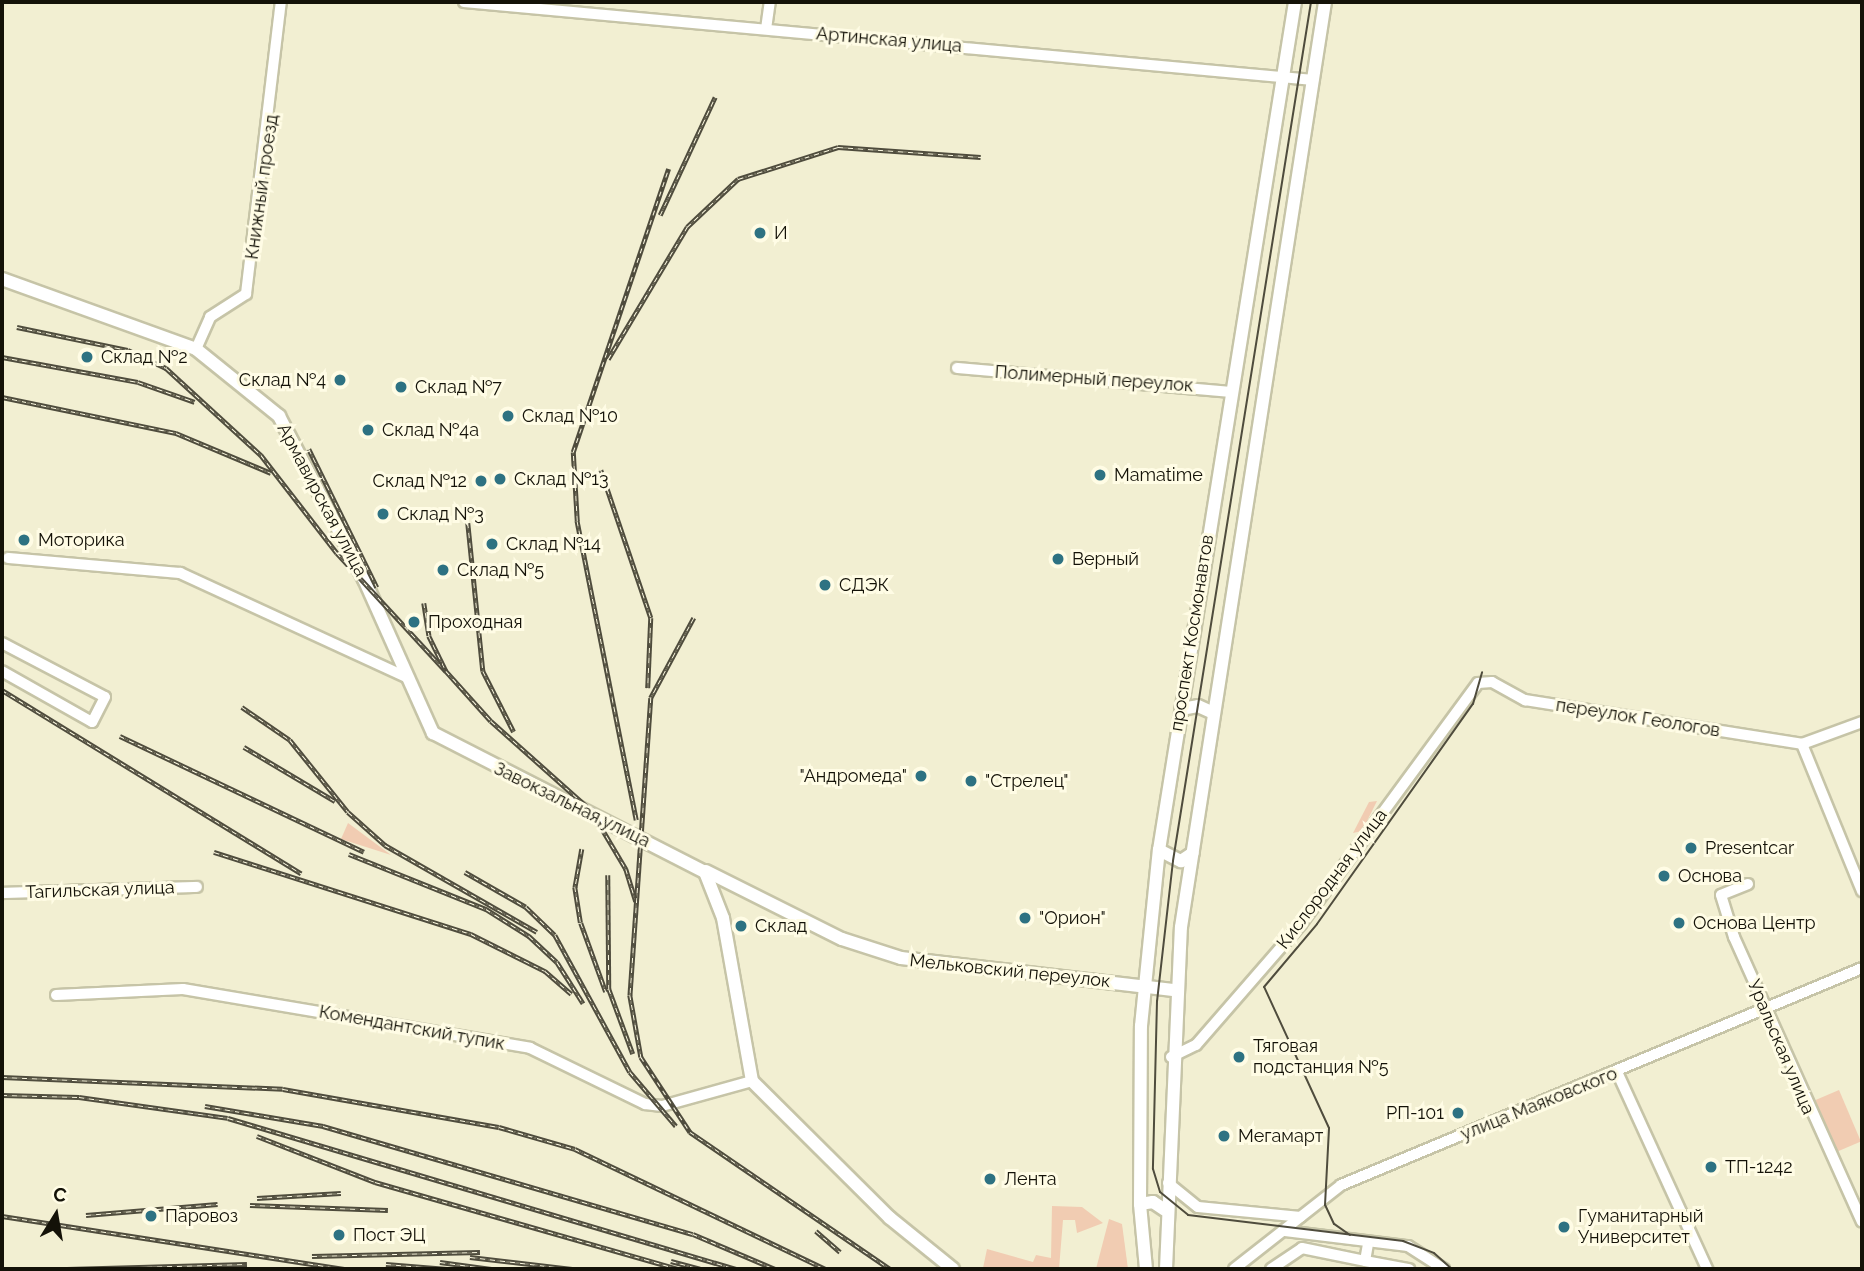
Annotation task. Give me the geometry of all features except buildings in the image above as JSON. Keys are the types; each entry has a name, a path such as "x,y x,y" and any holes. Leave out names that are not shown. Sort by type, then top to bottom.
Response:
{"main road":[{"name":"проспект Космонавтов","path":"1146,1269 1140,1204 1144,986 1159,850 1295,2"},
{"name":"проспект Космонавтов","path":"1166,1269 1165,1210 1175,990 1214,713 1325,2"},
{"name":"Армавирская улица","path":"2,279 196,349 279,416 408,678"},
{"name":"Завокзальная улица","path":"408,678 425,724 444,742 698,866"},
{"path":"1181,709 1198,705 1214,713"},
{"path":"1159,850 1181,862 1193,853"},
{"path":"698,866 711,880 723,918 752,1081 890,1218 953,1269"},
{"name":"Мельковский переулок","path":"698,866 842,939 901,958 1175,990"},
{"path":"723,918 727,896 755,894"},
{"path":"1140,1204 1153,1202 1165,1210"}],"street":[{"name":"Книжный проезд","path":"196,349 209,317 246,294 281,2"},
{"name":"Артинская улица","path":"464,2 1284,74 1313,80"},
{"path":"766,29 770,2"},
{"name":"Полимерный переулок","path":"957,368 1232,392"},
{"path":"8,558 180,573 408,678"},
{"path":"2,643 105,696 92,722 2,671"},
{"name":"переулок Геологов","path":"1478,683 1492,682 1525,700 1802,744"},
{"name":"Кислородная улица","path":"1171,1057 1182,1058 1196,1045 1301,924 1478,683"},
{"path":"1862,722 1802,744 1862,891"},
{"name":"Уральская улица","path":"1748,884 1721,895 1763,1010 1862,1222"},
{"name":"Тагильская улица","path":"2,893 197,887"},
{"name":"улица Маяковского","path":"1234,1269 1341,1185 1862,968"},
{"name":"Комендантский тупик","path":"56,995 183,989 530,1048 645,1104 662,1106 752,1081"},
{"path":"1617,1072 1707,1269"},
{"path":"1167,1178 1176,1193 1198,1207 1301,1217"},
{"path":"1285,1231 1413,1248 1444,1269"},
{"path":"1365,1261 1367,1244"},
{"path":"1271,1269 1289,1256 1310,1248 1409,1269"},
{"path":"1285,1269 1289,1256"}],"shaded area":[{"path":"1377,801 1362,831 1353,833 1369,802"},
{"path":"348,823 391,855 341,839"},
{"path":"1839,1090 1861,1142 1831,1154 1809,1103"},
{"path":"1052,1206 1082,1207 1103,1223 1077,1233 1075,1220 1063,1220 1059,1269 983,1268 987,1249 1033,1262 1036,1255 1051,1258"},
{"path":"1109,1219 1122,1224 1128,1269 1096,1269"}],"tram line":[{"path":"1311,2 1173,861 1157,1001 1153,1169 1160,1192 1188,1215 1403,1241 1434,1253 1452,1269"},
{"path":"1350,1235 1334,1224 1325,1205 1329,1128 1264,987 1317,924 1473,704 1482,672"}],"railway":[{"path":"660,215 715,97"},
{"path":"608,359 687,227 738,179 838,147 981,157"},
{"path":"636,820 577,521 573,452 668,169"},
{"path":"17,327 128,350 166,368 261,455 337,553 446,671"},
{"path":"2,357 138,382 195,402"},
{"path":"2,397 176,433 271,473"},
{"path":"309,449 377,587"},
{"path":"601,470 651,618 648,688"},
{"path":"468,523 483,671 514,732"},
{"path":"424,603 429,636 446,671 491,721 591,810 626,869 636,902"},
{"path":"694,618 651,698 630,995 641,1057 690,1132 890,1269"},
{"path":"2,690 301,873"},
{"path":"242,707 290,740 348,812 385,845 537,932"},
{"path":"120,736 364,852"},
{"path":"244,747 335,801"},
{"path":"582,849 575,887 581,923 606,992"},
{"path":"214,852 471,934 545,971 571,994"},
{"path":"349,854 486,909 529,936 557,962 583,1003"},
{"path":"465,872 526,907 555,935 630,1072 676,1126"},
{"path":"608,875 609,989 633,1054"},
{"path":"2,1077 283,1089 499,1127 575,1149 826,1269"},
{"path":"2,1095 79,1097 228,1118 736,1269"},
{"path":"205,1106 323,1126 693,1234 775,1269"},
{"path":"257,1136 375,1182 679,1269"},
{"path":"257,1198 341,1193"},
{"path":"86,1215 218,1204"},
{"path":"250,1205 388,1210"},
{"path":"2,1216 346,1269"},
{"path":"816,1231 840,1252"},
{"path":"312,1256 480,1252"},
{"path":"470,1257 572,1269"},
{"path":"671,1261 700,1269"},
{"path":"440,1262 492,1269"},
{"path":"67,1269 247,1264"},
{"path":"386,1264 448,1269"}],"place":[{"name":"И","path":"760,233"},
{"name":"Склад №2","path":"87,357"},
{"name":"Склад №4","path":"340,380"},
{"name":"Склад №7","path":"401,387"},
{"name":"Склад №10","path":"508,416"},
{"name":"Склад №4а","path":"368,430"},
{"name":"Mamatime","path":"1100,475"},
{"name":"Склад №13","path":"500,479"},
{"name":"Склад №12","path":"481,481"},
{"name":"Склад №3","path":"383,514"},
{"name":"Моторика","path":"24,540"},
{"name":"Склад №14","path":"492,544"},
{"name":"Верный","path":"1058,559"},
{"name":"Склад №5","path":"443,570"},
{"name":"СДЭК","path":"825,585"},
{"name":"Проходная","path":"414,622"},
{"name":"\"Андромеда\"","path":"921,776"},
{"name":"\"Стрелец\"","path":"971,781"},
{"name":"Presentcar","path":"1691,848"},
{"name":"Основа","path":"1664,876"},
{"name":"\"Орион\"","path":"1025,918"},
{"name":"Основа Центр","path":"1679,923"},
{"name":"Склад","path":"741,926"},
{"name":"Тяговая подстанция №5","path":"1239,1057"},
{"name":"РП-101","path":"1458,1113"},
{"name":"Мегамарт","path":"1224,1136"},
{"name":"ТП-1242","path":"1711,1167"},
{"name":"Лента","path":"990,1179"},
{"name":"Паровоз","path":"151,1216"},
{"name":"Гуманитарный Университет","path":"1564,1227"},
{"name":"Пост ЭЦ","path":"339,1235"}]}
